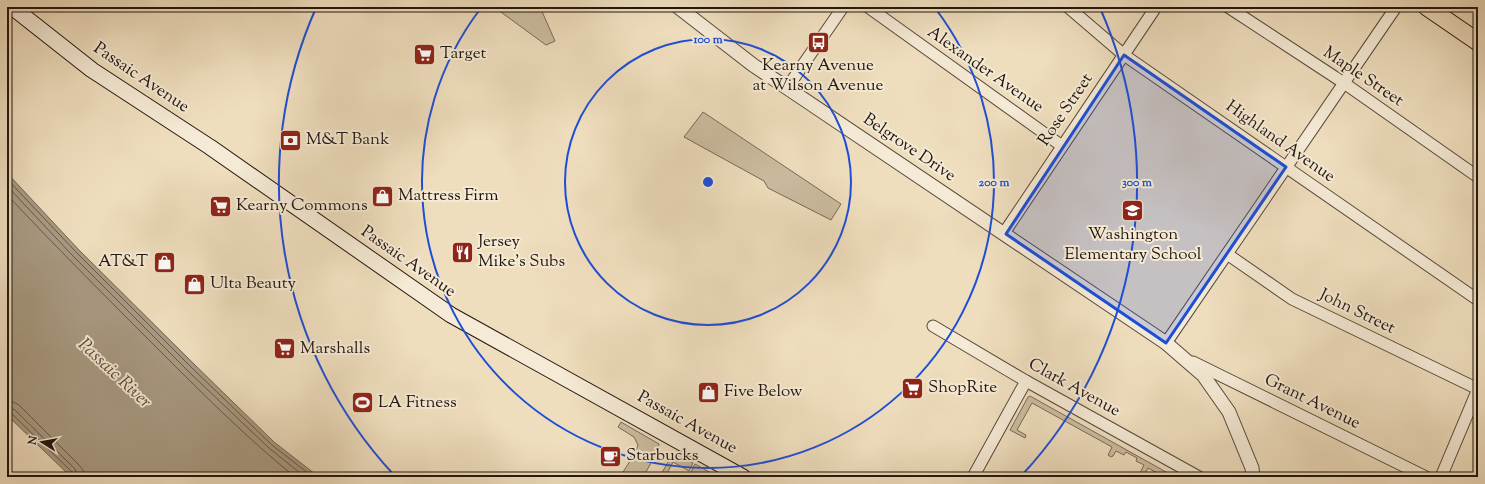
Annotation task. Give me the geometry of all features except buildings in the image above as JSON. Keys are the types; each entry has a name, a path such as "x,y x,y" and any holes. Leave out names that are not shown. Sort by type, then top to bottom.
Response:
{"main road":[{"path":"1427,7 1478,42"},
{"name":"Passaic Avenue","path":"16,8 92,70 210,147 451,315 743,477"}],"street":[{"name":"Belgrove Drive","path":"678,7 753,65 1166,342 1203,375 1229,412 1252,468 1253,477"},
{"path":"787,88 843,7"},
{"name":"Alexander Avenue","path":"868,7 1062,146"},
{"name":"Highland Avenue","path":"1068,7 1124,55 1478,300"},
{"name":"Rose Street","path":"1004,233 1156,7"},
{"name":"Maple Street","path":"1228,7 1344,83 1478,177"},
{"path":"1166,342 1396,7"},
{"name":"John Street","path":"1227,254 1292,299 1478,389"},
{"name":"Clark Avenue","path":"933,326 1026,381 1199,477"},
{"name":"Grant Avenue","path":"1183,358 1426,477"},
{"path":"973,476 1026,381"},
{"path":"1441,477 1478,389"}],"highlighted area":[{"path":"1124,55 1286,167 1166,343 1006,234"}],"shaded area":[{"path":"494,7 540,7 555,41 546,45"},
{"path":"703,112 841,204 831,220 768,188 764,181 684,137"},
{"path":"1030,396 1175,477 1165,477 1148,468 1144,475 1141,471 1144,465 1136,461 1137,458 1126,452 1124,455 1116,451 1111,457 1108,455 1112,447 1032,403 1017,430 1026,435 1025,438 1010,430 1028,397"},
{"path":"621,422 659,444 658,451 643,477 620,477 635,453 638,445 634,437 618,427"},
{"path":"677,454 693,463 689,471 673,462 665,477 660,476 671,457"},
{"path":"695,464 718,477 699,477 691,472"}],"water":[{"name":"Passaic River","path":"7,173 79,250 274,442 319,477 71,477 7,415"}],"place":[{"name":"Kearny Avenue at Wilson Avenue","path":"818,42"},
{"name":"Target","path":"424,54"},
{"name":"M&T Bank","path":"290,140"},
{"name":"Mattress Firm","path":"383,196"},
{"name":"Kearny Commons","path":"221,206"},
{"name":"Washington Elementary School","path":"1133,211"},
{"name":"Jersey Mike's Subs","path":"463,252"},
{"name":"AT&T","path":"164,262"},
{"name":"Ulta Beauty","path":"194,284"},
{"name":"Marshalls","path":"284,349"},
{"name":"ShopRite","path":"913,388"},
{"name":"Five Below","path":"708,392"},
{"name":"LA Fitness","path":"362,403"},
{"name":"Starbucks","path":"611,456"}]}
